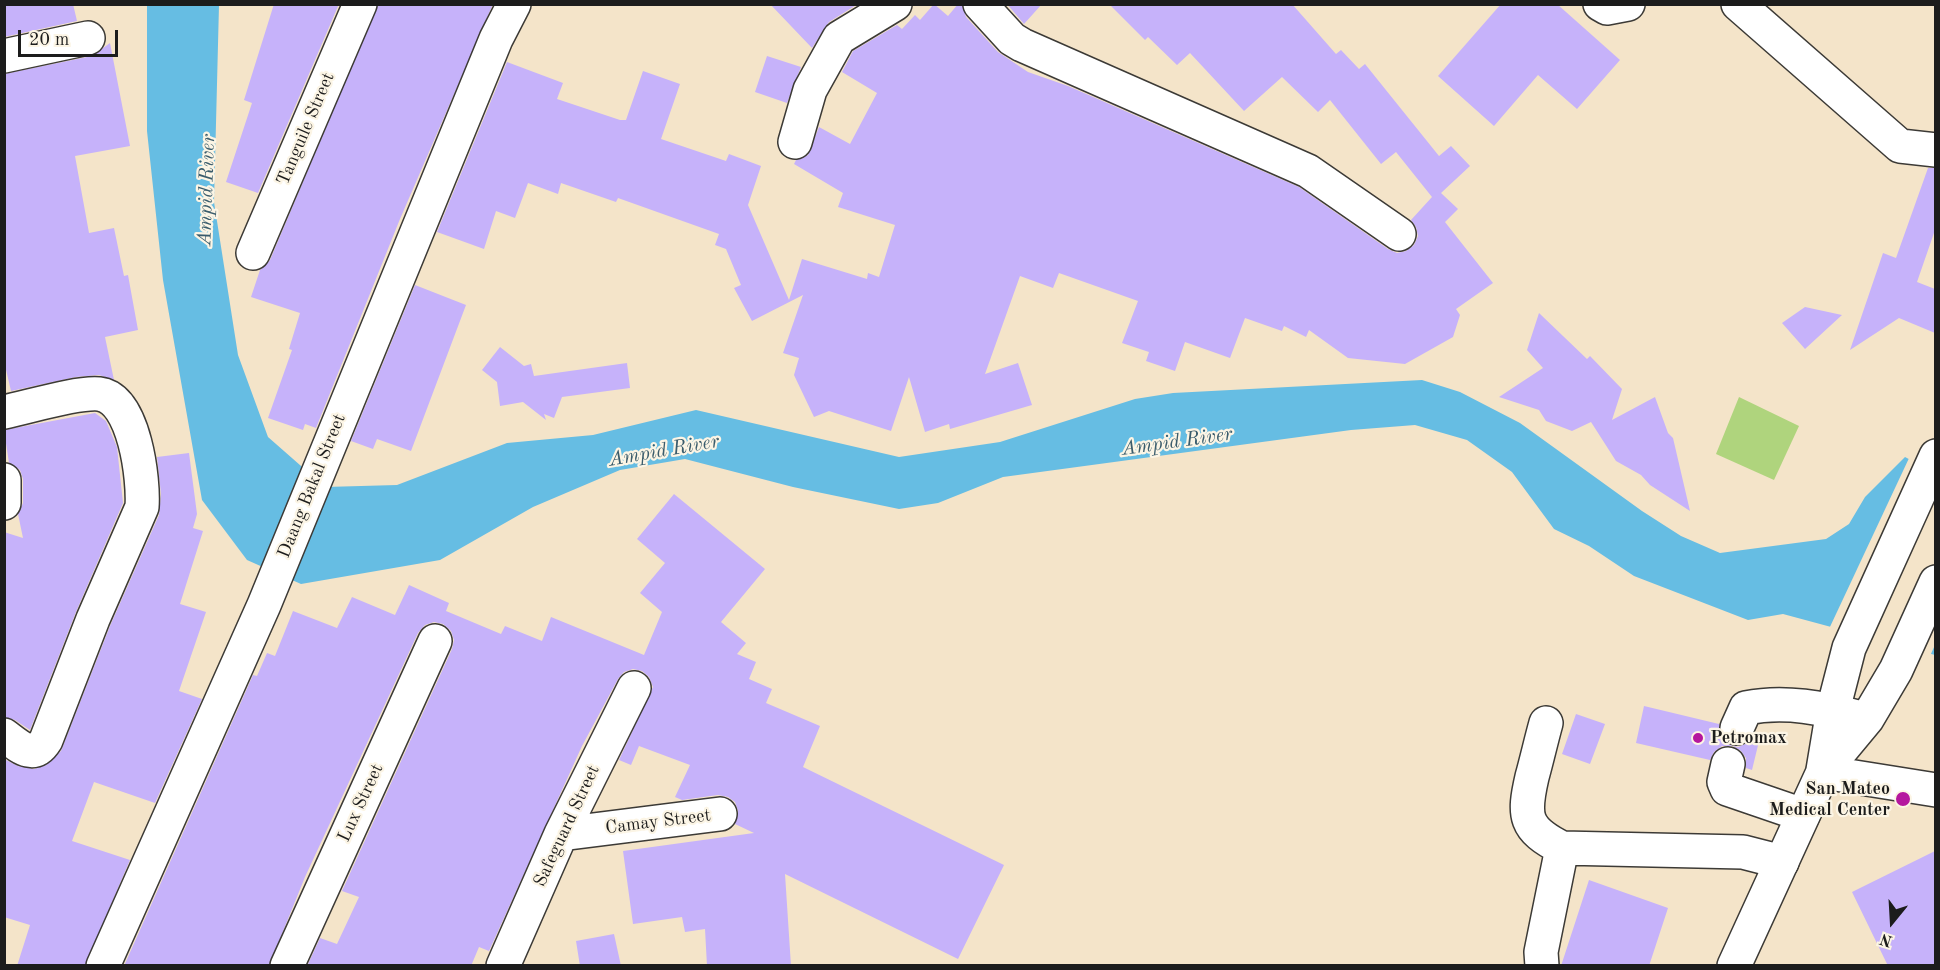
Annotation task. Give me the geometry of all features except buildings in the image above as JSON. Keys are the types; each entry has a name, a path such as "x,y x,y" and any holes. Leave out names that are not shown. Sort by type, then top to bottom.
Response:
{"street":[{"name":"Tanguile Street","path":"253,253 360,4"},
{"name":"Daang Bakal Street","path":"103,966 264,605 492,50 514,4"},
{"path":"795,142 810,90 839,38 894,4"},
{"path":"980,4 1012,39 1022,45 1308,171 1399,234"},
{"path":"1600,4 1607,8 1628,4"},
{"path":"1738,4 1900,146 1935,150"},
{"path":"4,56 88,38"},
{"path":"4,412 91,394 108,397 118,406 137,447 143,492 142,507 89,630 46,740 38,750 32,752 24,750 4,735"},
{"path":"1823,772 1833,710 1849,648 1935,456"},
{"path":"4,480 4,503"},
{"path":"1734,966 1823,772 1867,719 1896,670 1935,582"},
{"name":"Lux Street","path":"287,966 435,641"},
{"name":"Safeguard Street","path":"503,966 561,834 634,688"},
{"path":"1737,728 1746,708 1762,704 1792,704 1833,710 1867,719"},
{"path":"1546,723 1525,807 1532,826 1546,840 1562,849 1743,852 1782,862"},
{"path":"1728,764 1724,782 1727,789 1803,815"},
{"path":"1823,772 1935,790"},
{"name":"Camay Street","path":"561,834 720,814"},
{"path":"1542,966 1541,952 1562,849"}],"green space":[{"path":"1739,397 1799,426 1774,480 1716,454"}],"water":[{"name":"Ampid River","path":"147,5 219,5 214,202 238,355 268,437 325,487 397,485 507,443 593,435 696,410 899,457 1000,442 1135,399 1173,393 1422,380 1460,392 1520,423 1642,511 1681,536 1720,553 1826,539 1849,524 1865,497 1905,457 1935,473 1935,655 1783,614 1748,620 1634,576 1589,546 1554,529 1512,472 1467,440 1415,425 1351,430 1003,477 938,503 899,509 793,487 685,459 620,470 533,507 440,560 301,584 247,560 202,500 163,280 147,131"}],"pier":[{"path":"1910,456 1936,470 1935,645 1930,656 1829,629"}],"place":[{"name":"Petromax","path":"1698,738"},
{"name":"San Mateo Medical Center","path":"1903,799"}]}
